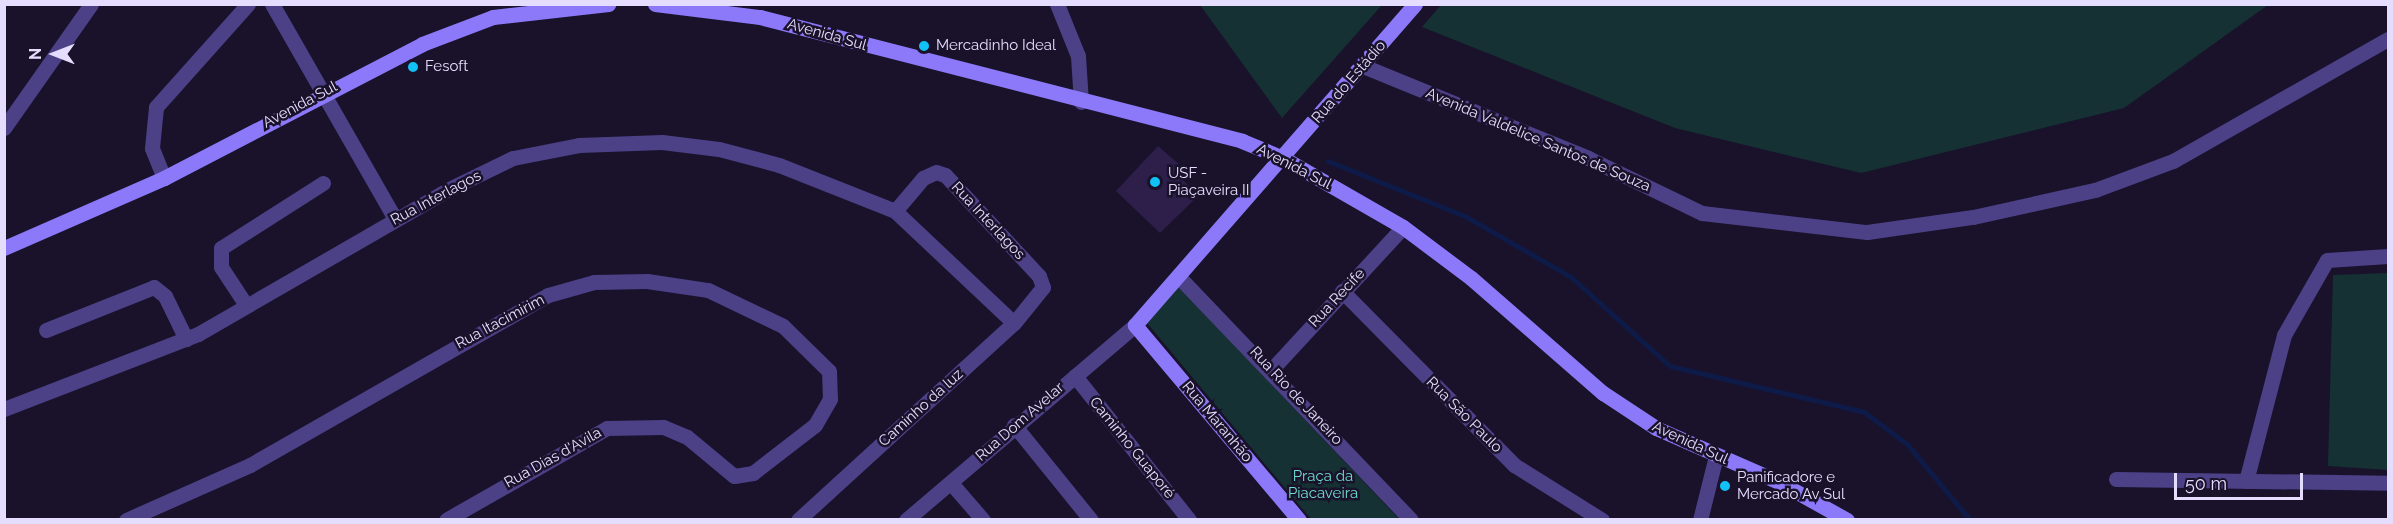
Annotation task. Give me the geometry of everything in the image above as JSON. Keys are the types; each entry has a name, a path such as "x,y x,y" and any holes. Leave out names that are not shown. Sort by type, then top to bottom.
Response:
{"street":[{"path":"4,128 91,4"},
{"path":"164,178 152,148 156,107 248,4"},
{"path":"272,4 395,219"},
{"name":"Avenida Sul","path":"4,248 164,178 324,92 422,44 494,17 608,4"},
{"name":"Avenida Sul","path":"656,4 760,16 1081,102 1242,141 1283,158 1403,227 1471,278 1603,393 1656,428 1847,519"},
{"path":"1057,4 1078,56 1081,102"},
{"name":"Rua do Estádio","path":"1135,325 1415,4"},
{"name":"Avenida Valdelice Santos de Souza","path":"1363,66 1588,158 1702,213 1867,232 1973,217 2095,190 2173,161 2388,39"},
{"name":"Rua Interlagos","path":"4,409 186,339 395,219 513,158 579,145 662,142 778,165 895,211 1014,323"},
{"name":"Rua Interlagos","path":"895,211 923,178 936,172 945,176 1039,276 1040,294"},
{"path":"246,305 221,267 221,248 323,183"},
{"name":"Rua Recife","path":"1272,369 1403,227"},
{"path":"2246,481 2284,335 2328,260 2388,256"},
{"name":"Rua Rio de Janeiro","path":"1178,276 1272,369 1411,519"},
{"name":"Rua Itacimirim","path":"126,519 250,465 548,295 594,282 647,282 708,291 783,326 829,371 830,399 815,425"},
{"path":"46,330 154,287 165,296 186,339"},
{"name":"Rua São Paulo","path":"1342,291 1514,465 1602,519"},
{"name":"Caminho da luz","path":"798,519 1014,323 1040,294"},
{"name":"Rua Dom Avelar","path":"906,519 951,483 1014,425 1135,325"},
{"name":"Rua Maranhão","path":"1135,325 1299,519"},
{"name":"Caminho Guaporé","path":"1075,376 1190,519"},
{"name":"Rua Dias d'Avila","path":"446,519 607,428 663,427 687,437 737,477 759,471 815,425"},
{"path":"1014,425 1091,519"},
{"path":"1700,519 1716,456"},
{"path":"2116,479 2388,483"},
{"path":"951,483 983,519"}],"green space":[{"path":"1200,5 1382,5 1282,118"},
{"path":"1441,5 2268,5 2124,108 1861,173 1675,128 1422,27"},
{"path":"2388,273 2388,470 2328,466 2333,275"},
{"name":"Praça da Piacaveira","path":"1179,287 1399,519 1311,519 1147,323"}],"building":[{"name":"USF - Piaçaveira II","path":"1158,146 1180,165 1174,172 1199,195 1160,233 1116,191"}],"waterway":[{"path":"1328,161 1465,216 1571,277 1670,366 1864,412 1907,444 1970,520"}],"place":[{"name":"Mercadinho Ideal","path":"924,46"},
{"name":"Fesoft","path":"413,67"},
{"name":"USF - Piaçaveira II","path":"1155,182"},
{"name":"Panificadore e Mercado Av Sul","path":"1725,486"}]}
